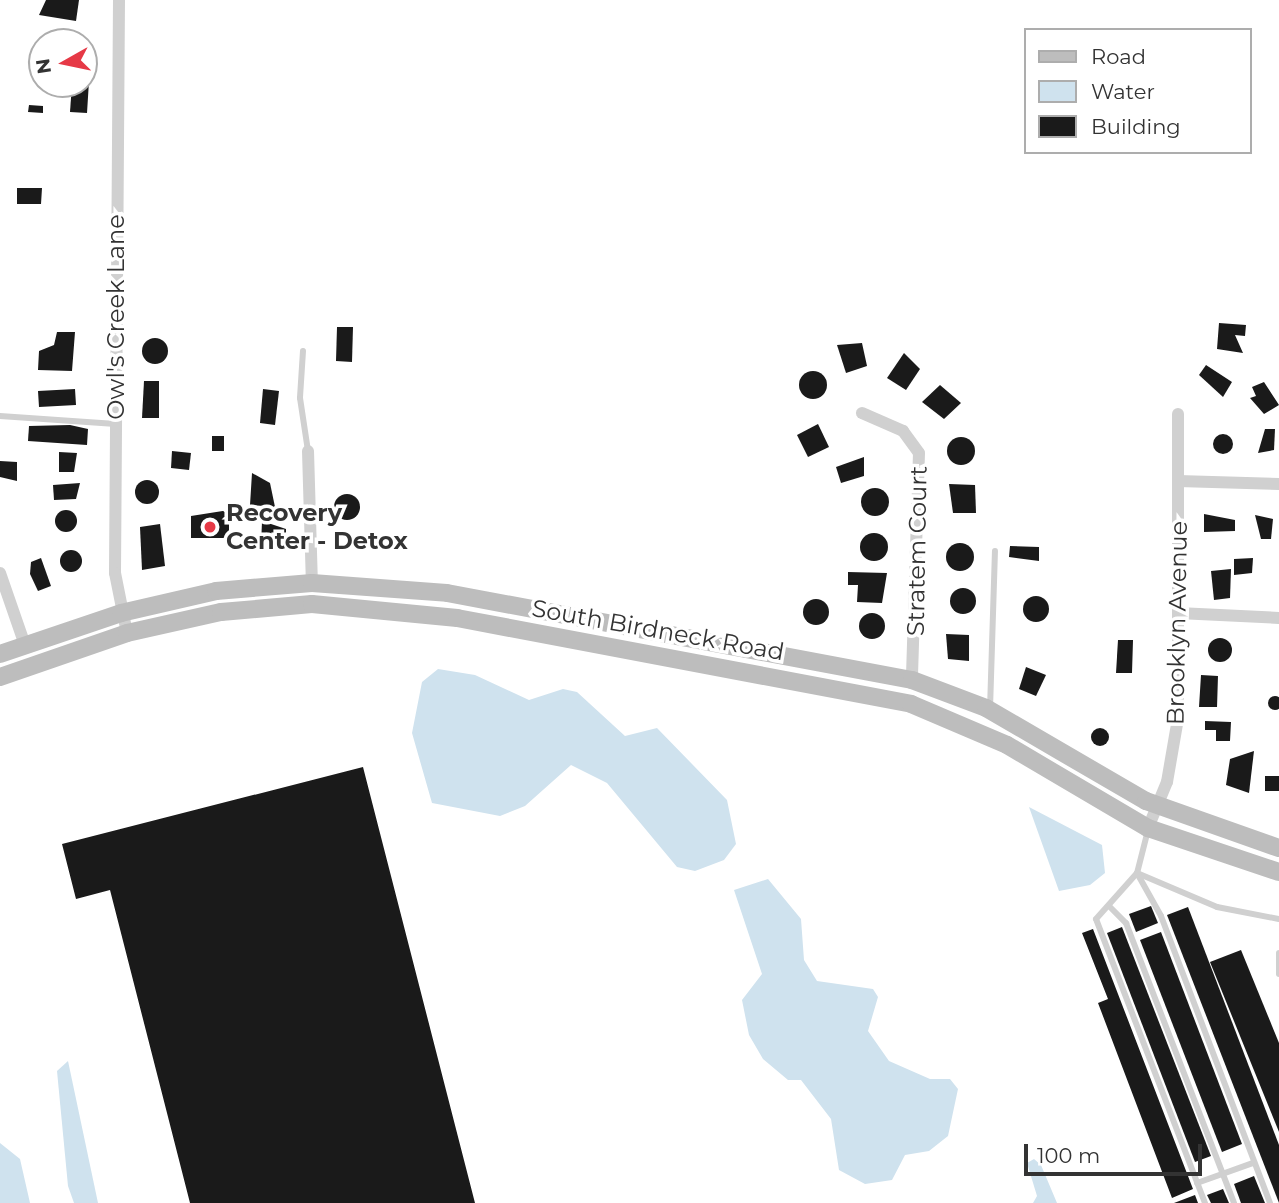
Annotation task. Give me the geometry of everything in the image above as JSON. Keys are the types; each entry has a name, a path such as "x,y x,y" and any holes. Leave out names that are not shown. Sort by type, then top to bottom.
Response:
{"main road":[{"name":"South Birdneck Road","path":"0,654 121,613 216,591 312,583 447,593 912,680 990,710 1156,805 1279,848"},
{"name":"South Birdneck Road","path":"0,677 127,633 251,608 386,608 867,693 978,730 1148,828 1279,872"}],"street":[{"name":"Owl's Creek Lane","path":"118,0 114,573 127,633"},
{"name":"Stratem Court","path":"862,413 904,431 919,453 912,680"},
{"name":"Brooklyn Avenue","path":"1148,828 1178,718 1178,414"},
{"path":"308,451 312,583"},
{"path":"1178,481 1279,484"},
{"path":"0,573 25,645"},
{"path":"1178,613 1279,618"}],"lane":[{"path":"303,351 300,398 308,451"},
{"path":"0,416 116,424"},
{"path":"990,710 995,551"},
{"path":"1148,828 1137,873 1110,907 1096,919 1205,1203"},
{"path":"1137,873 1217,907 1279,919"},
{"path":"1137,873 1161,916 1270,1203"},
{"path":"1110,907 1126,923 1234,1203"},
{"path":"1279,953 1279,974"},
{"path":"1197,1183 1253,1163"}],"water":[{"path":"438,669 475,675 529,700 563,689 577,692 625,736 657,728 727,800 736,844 724,860 695,871 677,867 607,783 571,765 525,806 500,816 432,803 412,733 422,682"},
{"path":"1029,807 1102,845 1105,873 1090,885 1059,891"},
{"path":"768,879 801,919 804,960 817,981 873,989 878,997 868,1031 889,1061 930,1079 950,1079 958,1089 948,1136 929,1151 905,1155 892,1180 865,1184 839,1170 831,1119 801,1080 788,1080 763,1059 749,1035 742,1000 762,974 734,890"},
{"path":"68,1061 98,1203 74,1203 68,1186 57,1071"},
{"path":"0,1143 20,1159 30,1203 0,1203"},
{"path":"1034,1159 1041,1165 1057,1203 1033,1203 1037,1196 1027,1163"}],"building":[{"path":"46,0 79,0 76,21 39,15"},
{"path":"71,98 88,98 87,113 70,112"},
{"path":"29,105 43,106 43,113 28,112"},
{"path":"17,188 42,188 41,204 17,204"},
{"path":"1219,323 1246,325 1245,336 1235,335 1243,353 1217,349"},
{"path":"337,327 353,327 352,362 336,361"},
{"path":"57,332 75,332 72,371 38,370 39,351 54,345"},
{"path":"155,338 164,342 168,351 164,360 155,364 146,360 142,351 146,342"},
{"path":"862,343 867,366 846,373 837,345"},
{"path":"904,353 920,369 906,390 887,378"},
{"path":"1206,365 1232,382 1223,397 1199,375"},
{"path":"813,371 823,375 827,385 823,395 813,399 803,395 799,385 803,375"},
{"path":"144,381 159,381 159,418 142,418"},
{"path":"1264,382 1279,405 1264,414 1250,398 1256,396 1252,387"},
{"path":"940,385 961,403 944,419 922,402"},
{"path":"75,389 76,405 39,407 38,391"},
{"path":"263,389 279,391 275,425 260,423"},
{"path":"818,424 829,447 808,457 797,435"},
{"path":"70,425 88,429 87,445 28,441 29,426"},
{"path":"1265,429 1275,429 1274,450 1258,453"},
{"path":"1223,434 1230,437 1233,444 1230,451 1223,454 1216,451 1213,444 1216,437"},
{"path":"212,436 224,436 224,451 212,451"},
{"path":"961,437 971,441 975,451 971,461 961,465 951,461 947,451 951,441"},
{"path":"172,451 191,453 189,470 171,468"},
{"path":"59,452 77,453 74,472 59,472"},
{"path":"864,457 864,476 841,483 836,467"},
{"path":"0,461 17,462 17,481 0,477"},
{"path":"252,473 270,483 275,507 250,505"},
{"path":"147,480 158,487 159,492 152,503 147,504 136,497 135,492 142,481"},
{"path":"80,483 76,499 54,500 53,485"},
{"path":"949,484 975,485 976,513 953,513"},
{"path":"875,488 885,492 889,502 885,512 875,516 865,512 861,502 865,492"},
{"path":"347,494 356,498 360,507 356,516 347,520 338,516 334,507 338,498"},
{"path":"62,510 70,510 77,517 77,525 70,532 62,532 55,525 55,517"},
{"name":"Recovery Center - Detox","path":"229,510 229,538 191,538 191,516"},
{"path":"1204,514 1235,520 1235,531 1204,532"},
{"path":"1255,515 1273,519 1271,539 1261,539"},
{"path":"262,521 286,529 286,544 261,547"},
{"path":"160,524 165,566 142,570 140,527"},
{"path":"874,533 884,537 888,547 884,557 874,561 864,557 860,547 864,537"},
{"path":"960,543 970,547 974,557 970,567 960,571 950,567 946,557 950,547"},
{"path":"1010,546 1039,547 1039,561 1009,557"},
{"path":"71,550 79,553 82,561 79,569 71,572 63,569 60,561 63,553"},
{"path":"41,558 51,586 38,591 30,574 31,562"},
{"path":"1253,558 1252,573 1234,575 1234,559"},
{"path":"1231,569 1230,598 1214,600 1211,571"},
{"path":"848,572 887,573 882,603 857,602 858,585 848,585"},
{"path":"963,588 972,592 976,601 972,610 963,614 954,610 950,601 954,592"},
{"path":"1036,596 1045,600 1049,609 1045,618 1036,622 1027,618 1023,609 1027,600"},
{"path":"816,599 825,603 829,612 825,621 816,625 807,621 803,612 807,603"},
{"path":"872,613 881,617 885,626 881,635 872,639 863,635 859,626 863,617"},
{"path":"946,634 969,635 969,661 948,659"},
{"path":"1220,638 1229,641 1232,650 1229,659 1220,662 1211,659 1208,650 1211,641"},
{"path":"1118,640 1133,640 1132,673 1116,673"},
{"path":"1026,667 1046,675 1036,696 1019,689"},
{"path":"1201,675 1218,676 1217,707 1199,707"},
{"path":"1272,696 1278,696 1280,708 1272,710 1268,706 1268,700"},
{"path":"1205,721 1231,722 1230,741 1216,741 1216,730 1205,730"},
{"path":"1100,728 1106,731 1109,737 1106,743 1100,746 1094,743 1091,737 1094,731"},
{"path":"1254,751 1249,793 1226,785 1230,759"},
{"path":"363,767 475,1203 190,1203 110,890 76,899 62,844"},
{"path":"1265,776 1279,776 1279,791 1265,791"},
{"path":"1151,906 1158,923 1136,932 1129,914"},
{"path":"1188,907 1279,1145 1279,1203 1167,915"},
{"path":"1122,927 1211,1156 1195,1162 1107,933"},
{"path":"1093,929 1193,1189 1172,1198 1098,1003 1108,999 1082,933"},
{"path":"1161,932 1242,1144 1222,1152 1140,940"},
{"path":"1241,950 1279,1043 1279,1132 1210,962"},
{"path":"1254,1176 1265,1203 1241,1203 1234,1184"},
{"path":"1223,1189 1229,1203 1211,1203 1207,1195"},
{"path":"1195,1195 1198,1203 1174,1203"}],"place":[{"name":"Recovery Center - Detox","path":"210,527"}]}
